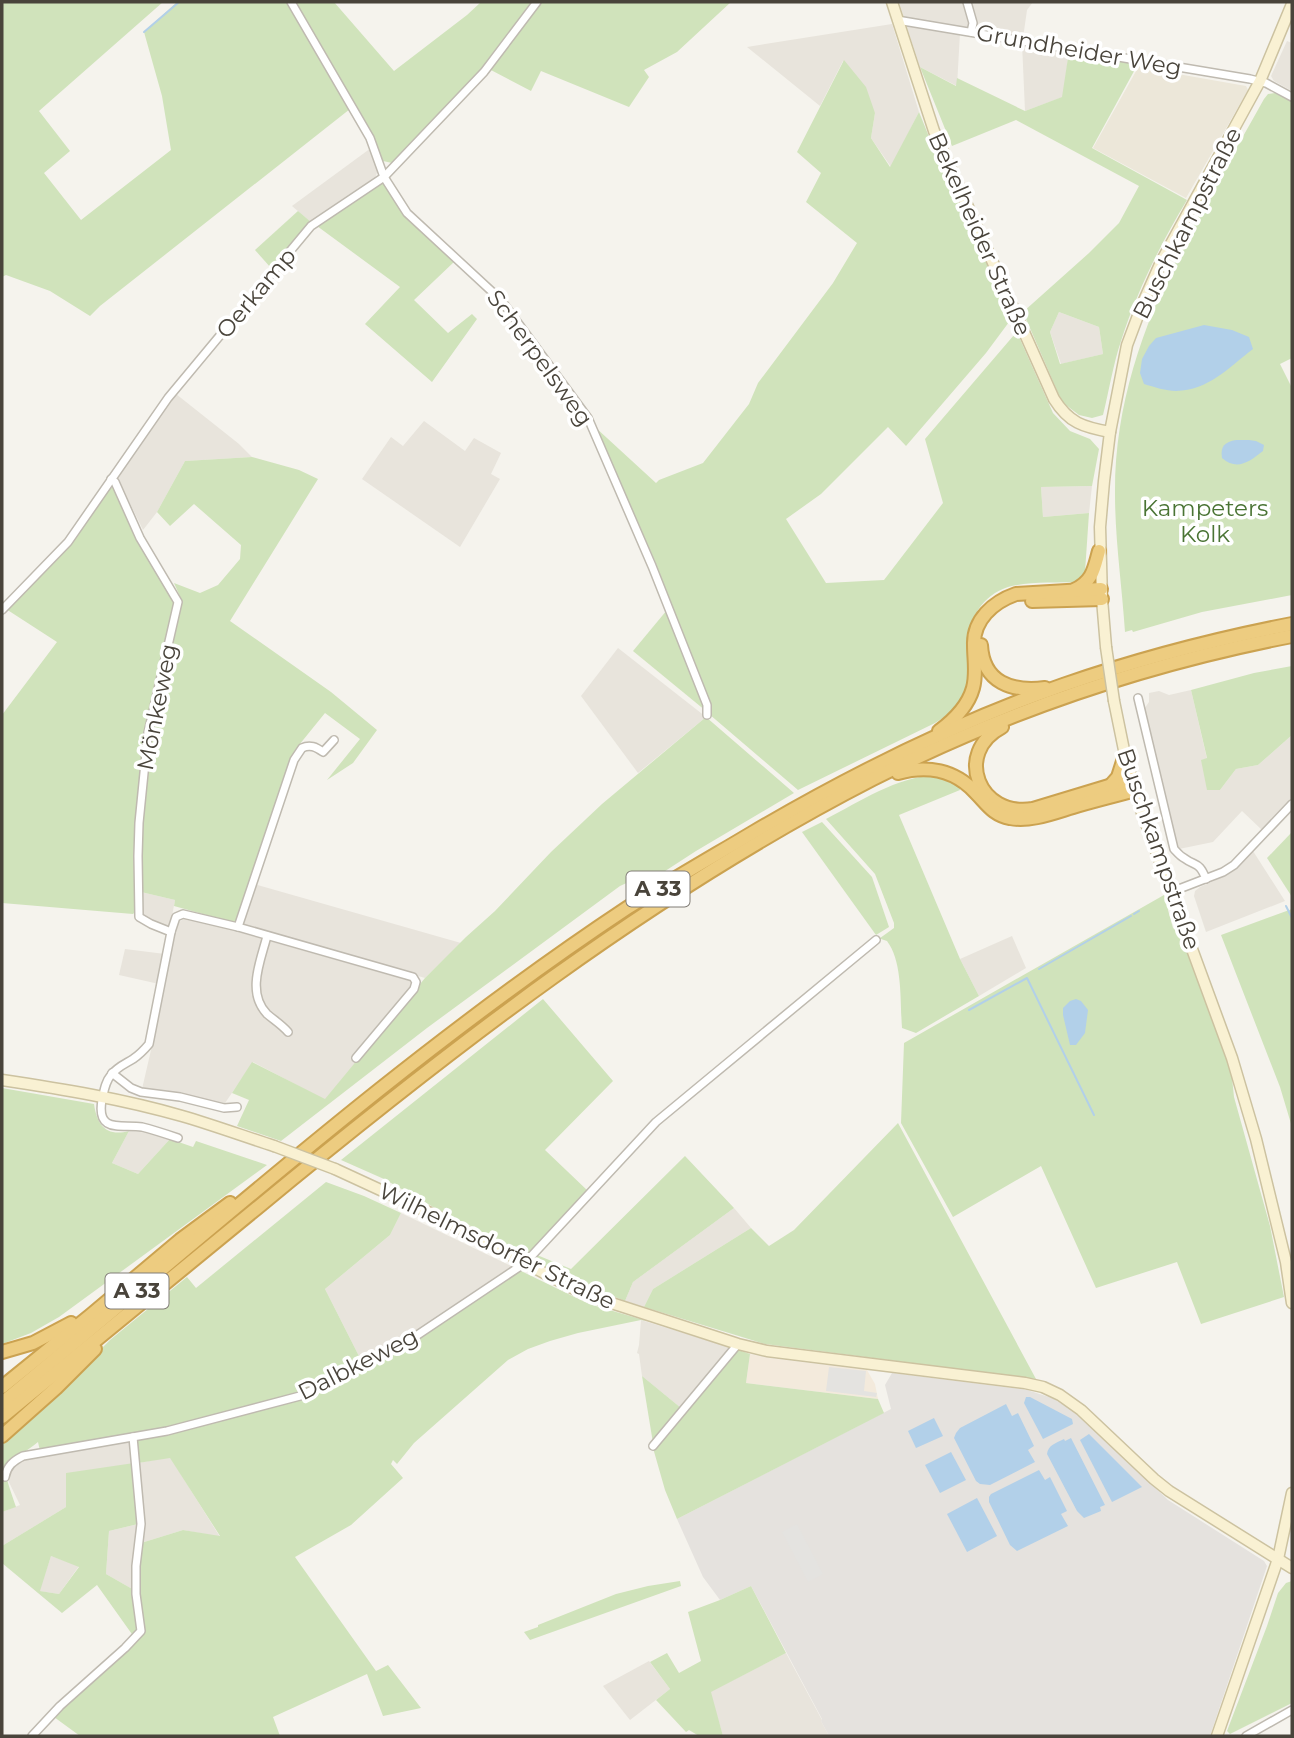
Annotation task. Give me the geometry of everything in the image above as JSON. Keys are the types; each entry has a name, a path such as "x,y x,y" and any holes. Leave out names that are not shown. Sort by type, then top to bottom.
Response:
{"highway":[{"path":"1074,590 1092,575 1099,551"},
{"path":"922,743 952,721 968,700 975,678 975,633 986,612 1006,597 1016,594 1074,590 1102,594"},
{"path":"1067,690 1014,688 1002,683 992,675 985,664 981,642 984,629 998,611 1021,601 1102,594"},
{"name":"A 33","path":"2,1417 429,1069 527,996 702,876 874,779 1067,690 1160,654 1292,624"},
{"name":"A 33","path":"2,1403 271,1178 423,1056 517,985 628,908 798,806 922,743 1012,705 1192,658 1292,636"},
{"path":"1067,690 1054,707 1008,724 992,733 980,748 977,757 977,774 983,790 1004,808 1022,811 1108,787 1133,785"},
{"path":"1108,787 1118,778 1125,755"},
{"path":"874,779 909,770 939,770 966,783 995,813 1019,820 1037,817 1133,785"},
{"path":"2,1387 212,1215 271,1178"},
{"path":"2,1352 48,1336 121,1290"},
{"path":"2,1436 56,1388 134,1308"}],"street":[{"name":"Scherpelsweg","path":"291,2 370,138 384,177 411,219 501,300 588,418 657,578 707,705 707,715"},
{"name":"Oerkamp","path":"2,610 68,542 168,398 312,226 384,177 484,72 537,2"},
{"name":"Bekelheider Straße","path":"891,2 934,131 1054,399 1062,412 1074,422 1110,432"},
{"path":"967,2 973,23 971,32"},
{"name":"Buschkampstraße","path":"1292,4 1261,81 1161,262 1127,345 1110,432 1099,551 1107,647 1125,755 1152,844 1232,1058 1256,1139 1283,1250 1292,1303"},
{"name":"Grundheider Weg","path":"897,20 1261,81 1292,97"},
{"name":"Mönkeweg","path":"111,479 115,482 140,538 178,602 148,733 138,856 139,917 172,932"},
{"name":"Buschkampstraße","path":"1138,698 1174,849 1185,859 1196,863 1206,879"},
{"path":"237,927 294,760 302,748 312,746 323,752 334,740"},
{"path":"1171,892 1223,873 1234,865 1292,804"},
{"path":"178,1138 148,1128 109,1124 101,1111 106,1083 112,1073 149,1044 176,917 183,914 237,927 412,977 416,982 414,989 356,1058"},
{"path":"267,936 257,976 257,997 267,1014 288,1032"},
{"name":"Dalbkeweg","path":"5,1477 7,1468 23,1456 167,1431 300,1396 407,1342 524,1263 656,1122 876,940"},
{"path":"112,1073 131,1088 141,1092 180,1097 224,1108 237,1107"},
{"name":"Wilhelmsdorfer Straße","path":"2,1080 103,1097 181,1116 274,1146 335,1169 439,1217 596,1298 738,1344 767,1351 1043,1387 1081,1410 1169,1491 1292,1568"},
{"path":"653,1446 738,1344"},
{"path":"32,1736 60,1706 141,1631 136,1594 141,1524 133,1437"},
{"path":"1217,1736 1278,1559 1292,1493"},
{"path":"1245,1736 1292,1710"}],"shaded area":[{"path":"899,2 1033,2 1027,10 1023,38 904,18"},
{"path":"892,24 919,112 891,167 871,138 875,113 843,61 820,106 747,47"},
{"path":"906,24 960,33 957,86 920,67"},
{"path":"1287,41 1292,43 1292,91 1274,81 1271,76"},
{"path":"1022,43 1069,51 1063,97 1025,111"},
{"path":"1140,64 1155,66 1172,73 1246,86 1248,90 1186,198 1093,148"},
{"path":"371,148 378,170 375,178 311,222 292,206"},
{"path":"1059,312 1099,327 1103,354 1061,364 1050,332"},
{"path":"176,394 252,457 185,461 157,512 143,530 118,479 120,472"},
{"path":"424,421 465,451 474,438 501,453 491,474 500,479 460,547 362,479 391,437 403,446"},
{"path":"1092,486 1089,513 1043,517 1041,487"},
{"path":"618,648 706,717 638,773 581,696"},
{"path":"1191,690 1207,759 1202,760 1220,790 1236,769 1258,765 1292,735 1292,798 1262,830 1242,811 1213,842 1179,849 1144,709 1149,702 1149,693 1159,691 1169,695"},
{"path":"1253,851 1285,901 1206,932 1194,896 1195,891 1237,868"},
{"path":"254,884 461,943 425,978 241,924"},
{"path":"141,892 175,900 170,927 154,923 142,915"},
{"path":"189,918 421,984 325,1100 253,1062 223,1106 142,1089 174,930 179,922"},
{"path":"1012,936 1026,968 979,996 960,959"},
{"path":"125,949 165,954 159,984 119,975"},
{"path":"129,1131 151,1133 170,1139 138,1174 112,1163"},
{"path":"734,1208 751,1228 653,1289 644,1307 625,1301 633,1282"},
{"path":"401,1213 512,1268 406,1340 362,1362 325,1289 390,1235"},
{"path":"641,1320 732,1348 681,1408 642,1376 637,1353"},
{"path":"750,1354 867,1370 875,1384 878,1399 746,1383"},
{"path":"829,1367 866,1371 864,1391 877,1393 876,1397 826,1391"},
{"path":"892,1373 1027,1390 1052,1398 1077,1413 1168,1500 1264,1561 1267,1566 1210,1736 829,1736 751,1586 720,1600 703,1577 677,1519 891,1409 885,1385"},
{"path":"131,1440 134,1463 2,1546 2,1512 20,1505 6,1476 20,1460"},
{"path":"170,1457 220,1537 183,1530 141,1543 138,1463"},
{"path":"138,1524 134,1590 106,1574 109,1531"},
{"path":"797,1524 823,1574 808,1582 782,1532"},
{"path":"51,1556 79,1566 59,1594 39,1591"},
{"path":"786,1653 829,1736 723,1736 710,1692"},
{"path":"649,1661 670,1689 630,1720 603,1686"}],"green space":[{"path":"2,2 163,2 39,111 70,151 44,173 81,220 171,150 162,96 144,32 177,2 287,2 350,109 90,316 50,291 6,275 2,277"},
{"path":"295,2 334,2 394,71 481,2 532,2 483,68 392,163 383,161 373,136"},
{"path":"540,2 731,2 677,52 644,70 649,77 629,107 541,71 531,91 489,69"},
{"path":"1069,51 1139,62 1092,148 1187,200 1158,251 1134,304 1118,350 1103,415 1092,418 1079,415 1062,402 1023,312 1119,223 1139,186 1016,120 952,146 920,67 956,86 957,78 1025,111 1062,97","holes":["1059,312 1099,327 1103,354 1060,364 1050,332"]},
{"path":"844,60 866,87 875,113 871,138 890,167 919,112 1012,318 986,353 906,446 888,427 821,494 786,519 826,583 884,580 943,503 925,439 1014,335 1019,337 1053,413 1070,431 1090,439 1099,449 1092,486 1041,487 1043,517 1089,513 1085,572 1079,582 1016,585 991,596 978,609 970,626 967,649 970,677 966,692 953,710 935,723 798,790 709,714 710,705 655,561 595,427 656,483 703,463 749,404 758,383 833,283 857,243 806,202 821,173 797,152"},
{"name":"Kampeters Kolk","path":"1275,93 1292,102 1292,358 1280,364 1292,388 1292,595 1202,612 1125,632 1115,494 1118,439 1128,387 1144,336 1186,240 1264,99 1268,94"},
{"path":"381,183 387,186 410,222 455,261 414,300 448,333 472,314 477,319 432,382 365,324 400,287 317,226"},
{"path":"298,211 311,222 271,268 255,250"},
{"path":"252,457 299,470 318,479 230,621 331,692 377,730 353,763 327,780 360,739 325,713 295,750 235,923 174,906 175,900 141,892 143,823 150,734 182,601 174,583 200,593 218,585 240,559 241,545 194,504 170,526 157,512 185,461"},
{"path":"109,488 114,488 138,538 175,601 145,732 136,856 135,912 133,914 2,903 2,715 57,642 6,609 71,542"},
{"path":"667,610 706,711 633,651"},
{"path":"1292,666 1292,735 1258,765 1236,769 1220,790 1207,790 1201,760 1207,758 1191,690"},
{"path":"706,717 794,793 639,888 633,880 620,886 427,1028 281,1141 237,1126 249,1100 232,1093 252,1062 325,1099 425,978 602,804"},
{"path":"936,775 959,785 960,790 899,815 960,959 979,996 916,1033 902,1028 900,983 892,950 887,941 876,941 894,928 894,923 875,874 826,819 893,785"},
{"path":"822,822 872,877 889,927 876,935 802,832"},
{"path":"1292,832 1292,897 1267,858"},
{"path":"1164,895 1173,928 1181,935 1190,953 1231,1068 1234,1097 1270,1226 1284,1297 1201,1324 1177,1262 1096,1288 1041,1166 953,1217 901,1123 904,1043"},
{"path":"1292,909 1292,1127 1280,1087 1221,935"},
{"path":"543,999 613,1081 545,1150 588,1191 527,1256 384,1179 341,1160"},
{"path":"2,1088 94,1104 104,1128 114,1132 129,1131 112,1163 138,1174 170,1139 193,1147 196,1141 267,1165 59,1317 31,1333 2,1344"},
{"path":"898,1123 1036,1379 765,1344 644,1307 653,1289 751,1228 769,1246 794,1230"},
{"path":"685,1156 734,1208 633,1282 625,1301 530,1261 537,1255 571,1269"},
{"path":"326,1182 401,1213 390,1235 325,1289 362,1362 301,1393 169,1427 40,1451 38,1442 7,1467 7,1481 16,1507 2,1512 2,1442 110,1340 187,1277 196,1288"},
{"path":"518,1271 589,1304 647,1321 578,1333 528,1349 508,1360 414,1443 397,1464 393,1460 391,1464 403,1478 351,1525 295,1557 376,1671 388,1665 421,1708 383,1716 367,1674 273,1717 280,1736 80,1736 54,1717 145,1630 139,1587 141,1543 183,1530 220,1536 170,1458 138,1463 136,1439 301,1399 409,1344"},
{"path":"736,1349 750,1354 746,1383 878,1399 884,1413 677,1519 653,1448"},
{"path":"642,1376 681,1408 653,1443"},
{"path":"134,1463 138,1524 109,1531 106,1574 134,1590 139,1630 134,1637 97,1585 62,1613 2,1563 2,1546 66,1507 66,1473","holes":["51,1556 79,1567 59,1594 40,1591"]},
{"path":"680,1581 681,1586 530,1640 524,1632 616,1594"},
{"path":"1292,1581 1292,1703 1230,1734 1227,1731 1278,1593 1286,1583"},
{"path":"751,1586 786,1653 711,1692 723,1736 699,1736 689,1730 686,1732 656,1700 670,1689 650,1662 667,1653 679,1673 701,1661 688,1612"}],"water":[{"path":"1204,325 1232,330 1249,337 1253,349 1218,377 1198,387 1172,391 1144,384 1140,373 1142,359 1156,338"},
{"path":"1236,440 1256,441 1264,445 1263,451 1243,464 1227,462 1222,458 1223,448 1226,443"},
{"path":"1076,999 1088,1010 1085,1033 1076,1045 1070,1045 1063,1008"},
{"path":"1026,1397 1072,1419 1073,1424 1043,1439 1024,1403"},
{"path":"1006,1404 1012,1416 1018,1413 1034,1446 1028,1450 1035,1462 990,1485 980,1484 954,1438 960,1428"},
{"path":"934,1418 943,1436 916,1448 908,1431"},
{"path":"1089,1434 1142,1487 1112,1502 1080,1440"},
{"path":"1071,1438 1105,1505 1100,1507 1101,1511 1084,1518 1077,1511 1047,1454 1053,1445"},
{"path":"951,1452 966,1480 940,1493 925,1465"},
{"path":"1039,1470 1045,1480 1050,1477 1067,1511 1061,1514 1068,1526 1017,1551 1010,1545 989,1497"},
{"path":"977,1498 997,1536 967,1552 947,1514"}],"waterway":[{"path":"144,32 179,2"},
{"path":"1286,906 1292,918"},
{"path":"1134,914 1139,911"},
{"path":"1039,969 1131,916"},
{"path":"969,1010 1027,978 1094,1115"}]}
